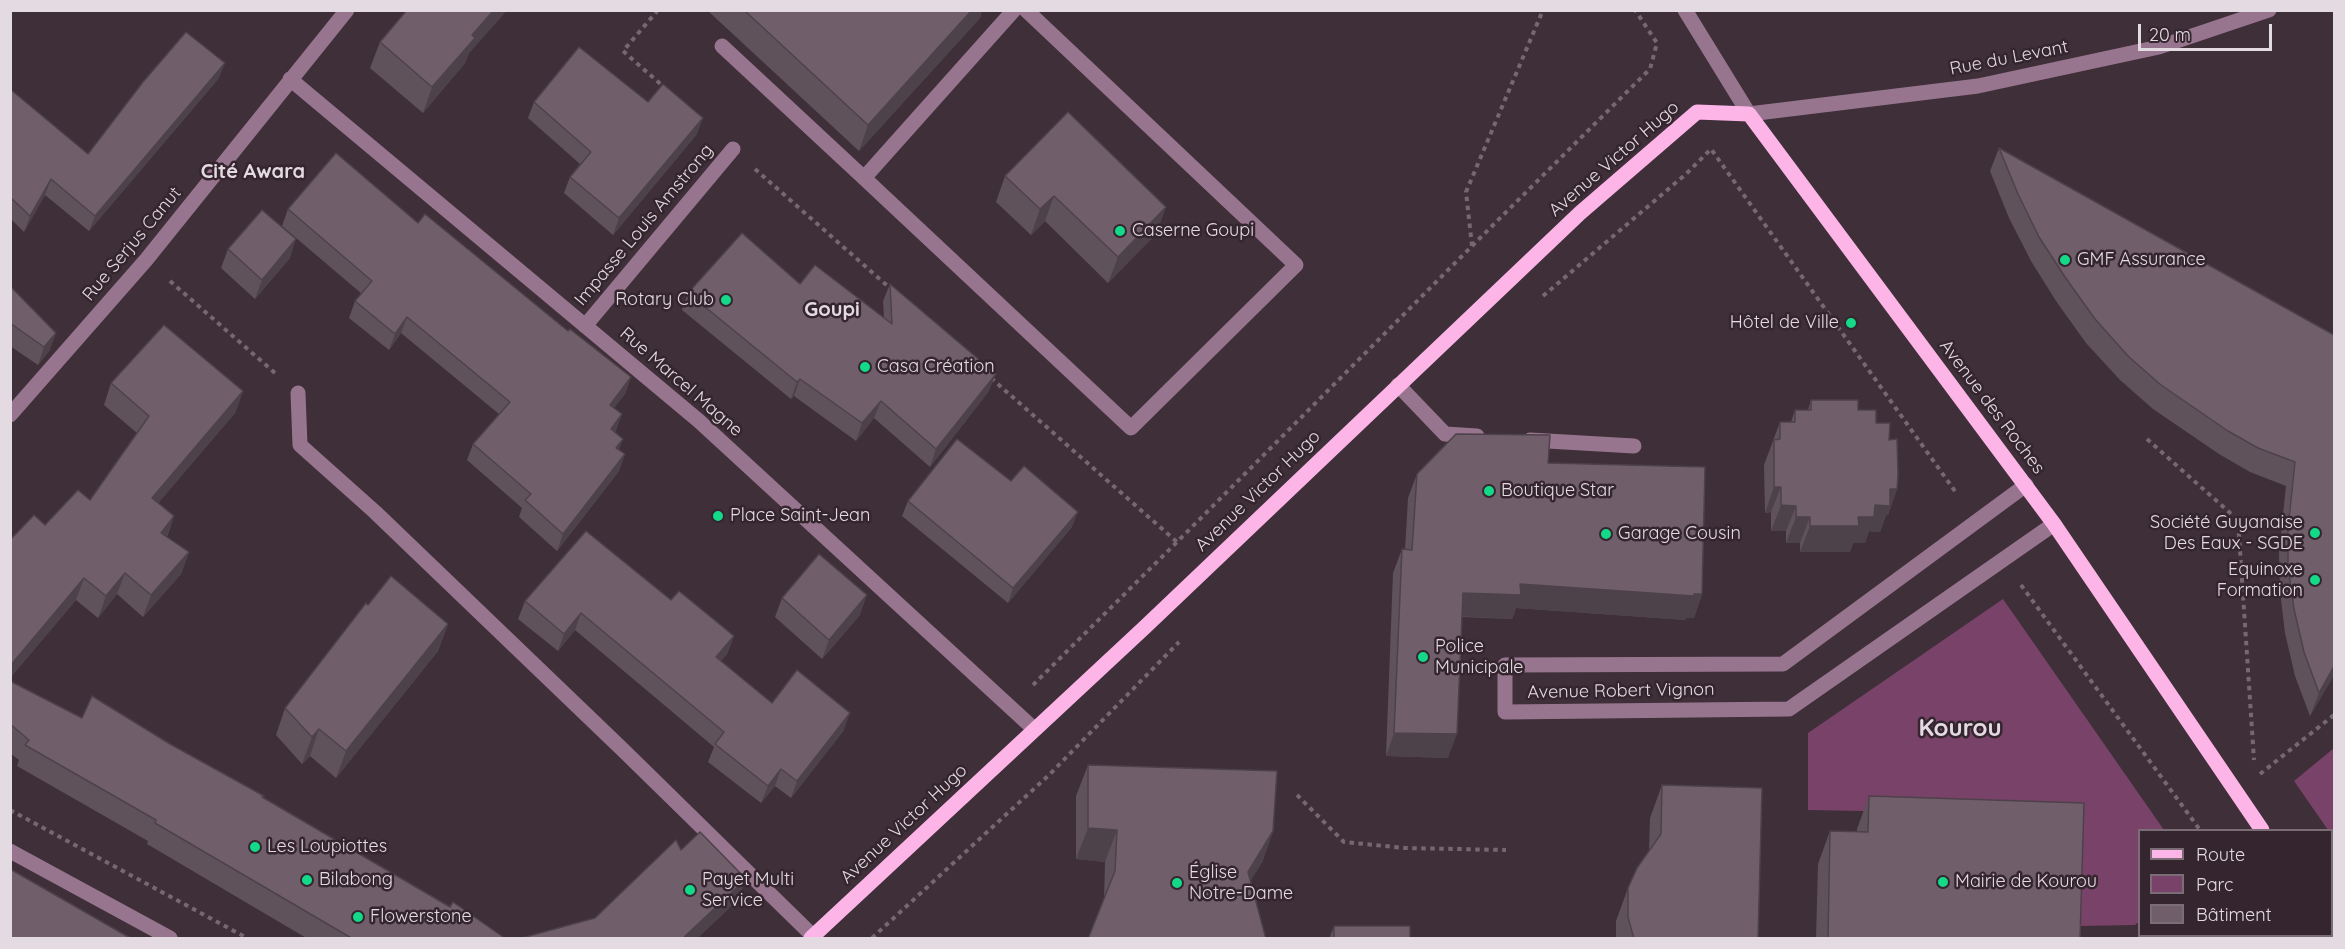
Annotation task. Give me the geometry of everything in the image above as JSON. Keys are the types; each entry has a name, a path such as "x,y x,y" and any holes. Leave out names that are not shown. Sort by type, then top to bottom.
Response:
{"main road":[{"name":"Avenue Victor Hugo","path":"812,938 1145,627 1580,213 1697,112 1749,114"},
{"name":"Avenue des Roches","path":"1749,114 2054,524 2261,829"}],"street":[{"name":"Rue Serjus Canut","path":"10,416 146,260 347,10"},
{"path":"864,178 1014,10"},
{"path":"722,46 1131,428 1296,265 1026,10"},
{"name":"Avenue des Roches","path":"1685,10 1749,114"},
{"name":"Rue du Levant","path":"1749,114 1978,86 2159,47 2269,10"},
{"name":"Rue Marcel Magne","path":"290,80 708,429 1034,729"},
{"name":"Impasse Louis Amstrong","path":"585,326 734,149"},
{"path":"1398,385 1445,434 1492,437"},
{"path":"298,393 300,445 375,512 622,749 812,938"},
{"path":"1515,439 1634,446"},
{"name":"Avenue Robert Vignon","path":"2026,485 1783,664 1505,665 1505,712 1789,709 2054,524"},
{"path":"10,851 170,939"}],"path":[{"path":"658,10 623,51 665,89"},
{"path":"1472,246 1466,192 1543,10"},
{"path":"991,377 1177,542 1650,69 1657,43 1635,10"},
{"path":"734,149 893,291"},
{"path":"1542,296 1686,174 1711,149 1958,494"},
{"path":"146,260 298,393"},
{"path":"2147,439 2238,520 2255,778 2334,715"},
{"path":"2019,582 2199,829"},
{"path":"872,939 1049,775 1181,640"},
{"path":"1297,795 1344,842 1405,848 1506,850"},
{"path":"10,810 247,939"}],"green space":[{"path":"2003,599 2163,829 2138,829 2138,923 2135,925 2079,926 2081,815 1808,810 1808,733"},
{"path":"2334,748 2334,840 2333,829 2327,829 2294,781"}],"building":[{"path":"407,10 494,10 472,35 475,38 432,87 380,42"},
{"path":"744,10 972,10 868,125"},
{"path":"186,32 225,63 95,216 51,179 30,216 10,197 10,89 88,154 143,82"},
{"path":"579,47 648,102 663,84 703,118 619,218 570,177 591,152 534,102"},
{"path":"1068,112 1166,207 1118,257 1054,196 1040,209 1005,176"},
{"path":"1999,148 2334,335 2334,666 2319,693 2304,652 2294,609 2288,567 2288,529 2295,462 2258,448 2228,431 2161,385 2129,357 2095,319 2039,237"},
{"path":"336,153 418,223 425,214 568,331 570,329 631,377 610,405 622,414 611,429 623,439 616,448 625,454 563,534 525,500 531,494 473,444 510,402 407,317 395,334 355,301 372,281 288,209"},
{"path":"262,210 296,239 262,280 228,249"},
{"path":"742,233 800,284 815,265 892,324 890,284 996,374 936,449 881,401 862,423 800,379 797,382 688,293"},
{"path":"10,286 56,333 44,347 10,323"},
{"path":"164,325 243,391 152,498 174,516 161,533 189,552 151,595 125,573 106,596 84,578 10,666 10,540 34,515 45,525 78,490 90,500 149,416 111,383"},
{"path":"1811,400 1858,400 1858,410 1876,410 1876,423 1890,423 1889,440 1897,439 1897,489 1890,489 1890,506 1875,505 1874,517 1858,517 1859,526 1810,526 1810,517 1796,517 1796,506 1781,505 1781,487 1774,487 1774,440 1780,439 1780,422 1795,422 1795,410 1811,410"},
{"path":"1456,434 1550,435 1548,463 1705,467 1702,594 1694,594 1694,596 1520,584 1521,595 1463,593 1457,734 1394,733 1402,549 1412,550 1417,474"},
{"path":"957,439 1011,481 1024,466 1078,512 1013,588 908,501"},
{"path":"586,531 671,600 679,591 734,636 716,657 772,703 797,670 850,713 797,781 781,769 768,786 715,744 724,732 581,613 564,634 525,601"},
{"path":"819,554 867,595 829,640 782,598"},
{"path":"391,576 448,624 346,751 319,729 312,737 285,708 366,603 368,605"},
{"path":"10,681 82,718 92,696 450,907 453,902 506,939 353,939 155,823 156,820 25,745 29,740 10,724"},
{"name":"Église Notre-Dame","path":"1088,765 1277,771 1273,831 1248,872 1266,939 1088,939 1115,871 1117,830 1088,828"},
{"path":"1662,785 1762,788 1758,939 1634,939 1628,917 1628,888 1637,868 1661,834"},
{"name":"Mairie de Kourou","path":"1869,796 2084,803 2080,939 1828,939 1830,831 1868,832"},
{"path":"700,832 746,879 682,939 518,939 595,918 676,840 681,850"},
{"path":"10,869 132,939 10,939"},
{"path":"1334,926 1410,926 1410,939 1334,939"}],"place":[{"name":"Caserne Goupi","path":"1120,231"},
{"name":"GMF Assurance","path":"2065,260"},
{"name":"Rotary Club","path":"726,300"},
{"name":"Hôtel de Ville","path":"1851,323"},
{"name":"Casa Création","path":"865,367"},
{"name":"Boutique Star","path":"1489,491"},
{"name":"Place Saint-Jean","path":"718,516"},
{"name":"Société Guyanaise Des Eaux - SGDE","path":"2315,533"},
{"name":"Garage Cousin","path":"1606,534"},
{"name":"Equinoxe Formation","path":"2315,580"},
{"name":"Police Municipale","path":"1423,657"},
{"name":"Les Loupiottes","path":"255,847"},
{"name":"Bilabong","path":"307,880"},
{"name":"Mairie de Kourou","path":"1943,882"},
{"name":"Église Notre-Dame","path":"1177,883"},
{"name":"Payet Multi Service","path":"690,890"},
{"name":"Flowerstone","path":"358,917"}],"district":[{"name":"Cité Awara","path":"253,172"},
{"name":"Goupi","path":"832,310"},
{"name":"Kourou","path":"1960,729"}]}
